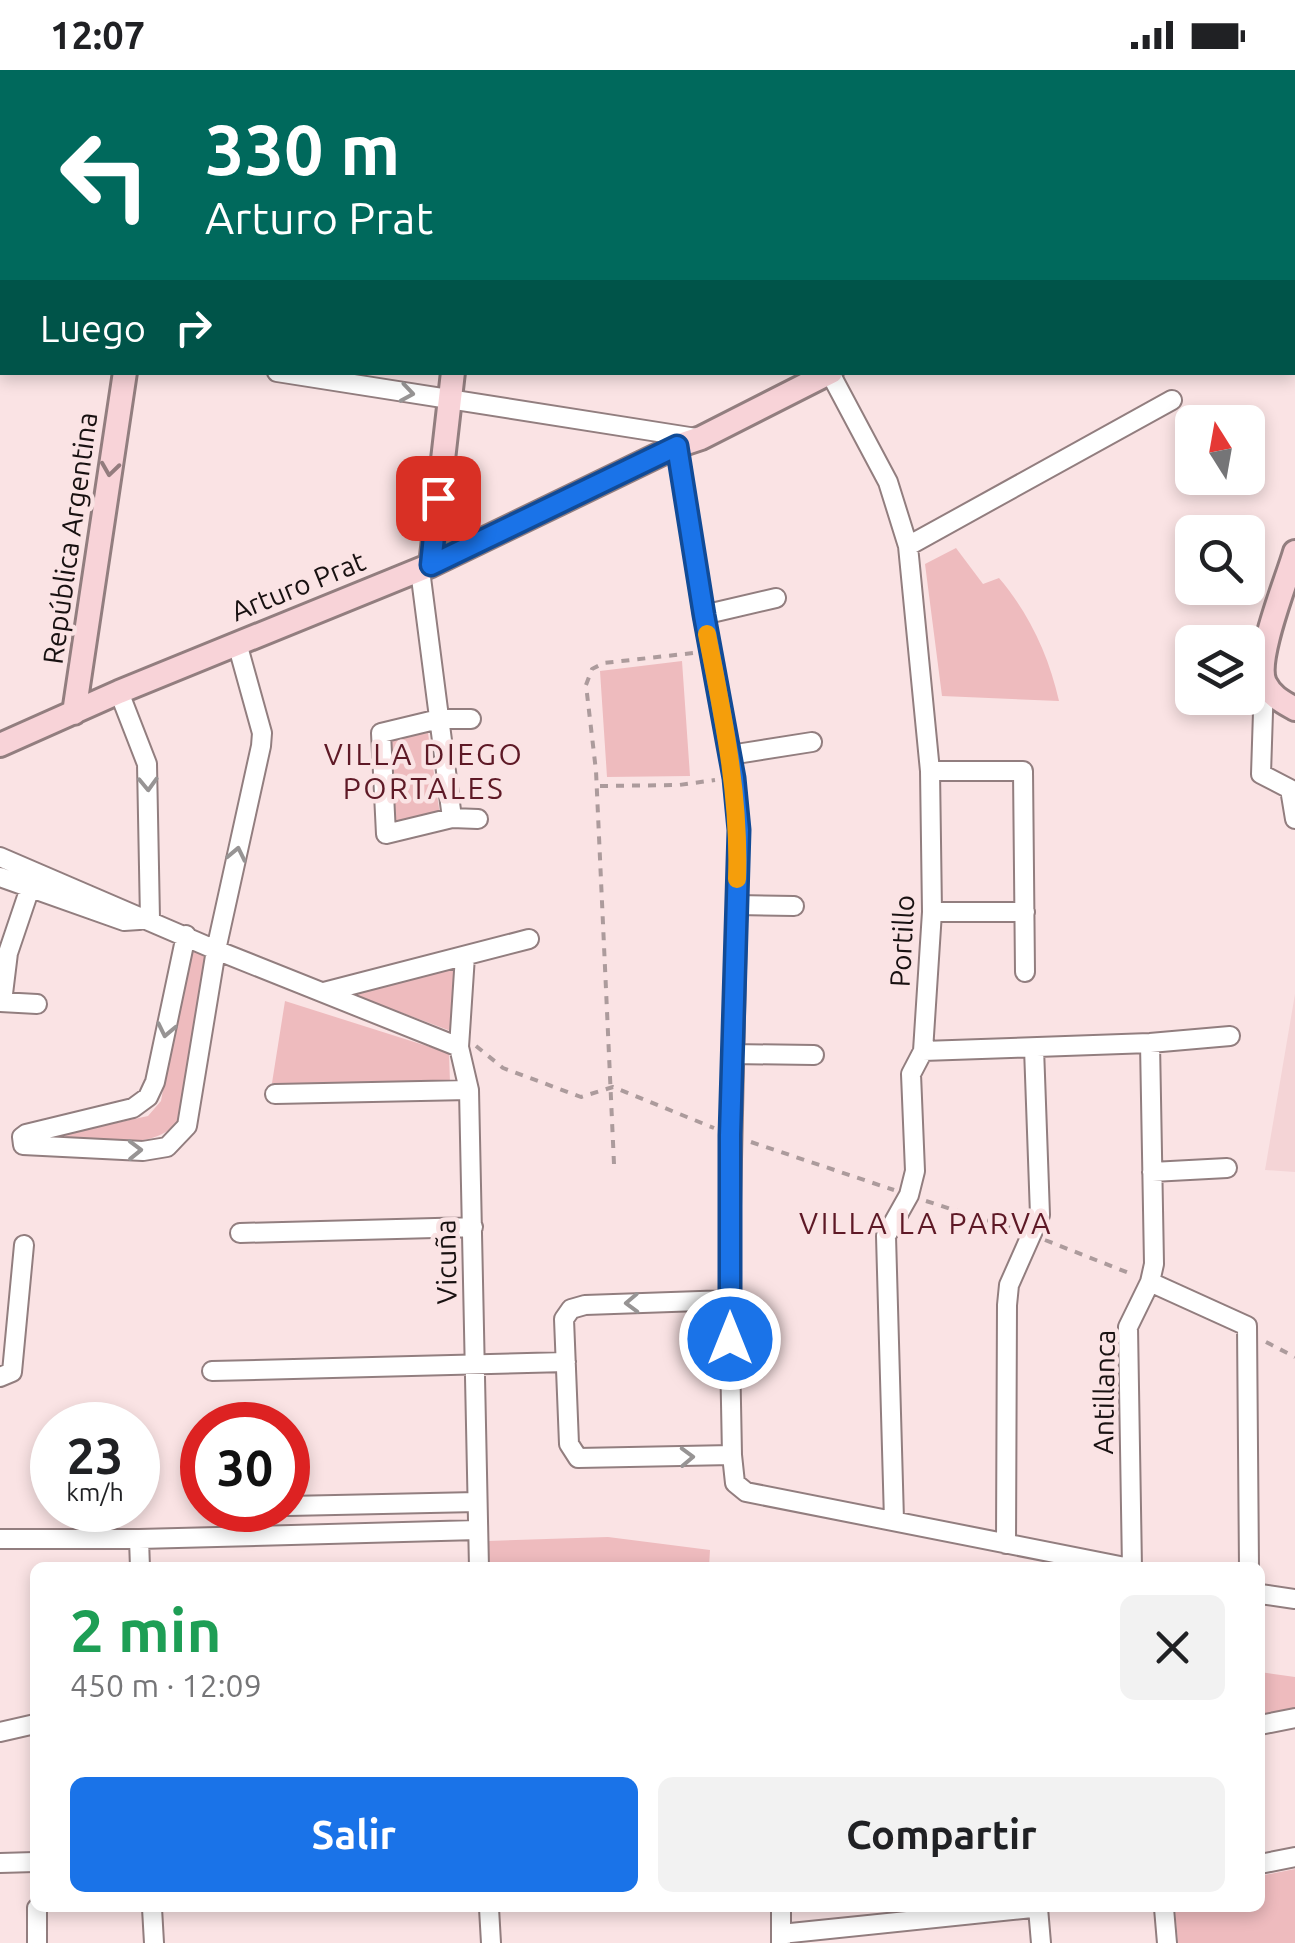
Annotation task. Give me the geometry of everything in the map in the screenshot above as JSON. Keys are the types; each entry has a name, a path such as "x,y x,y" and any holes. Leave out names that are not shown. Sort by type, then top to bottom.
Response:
{"main road":[{"name":"República Argentina","path":"74,713 125,375"},
{"path":"425,568 452,375"},
{"name":"Arturo Prat","path":"0,745 237,643 425,568 701,438 793,382 823,375"},
{"path":"1265,651 1295,552"},
{"path":"1265,683 1275,698 1295,709"}],"street":[{"path":"295,375 701,438"},
{"name":"Portillo","path":"832,375 888,482 908,546 930,771 932,912 923,1051 911,1074 914,1171 909,1195 886,1236 894,1520"},
{"path":"908,546 1172,400"},
{"path":"677,446 734,778 739,830 730,1135 733,1478 746,1492 1100,1562"},
{"path":"425,568 452,818"},
{"path":"704,615 776,598"},
{"path":"186,935 156,1082 148,1097 133,1108 26,1134 22,1141 26,1148 143,1151 168,1147 187,1126 216,950 261,746 262,733 237,643"},
{"path":"120,692 147,764 150,919"},
{"path":"1263,715 1261,774 1290,789 1295,819"},
{"path":"471,719 439,719 381,733 386,834 452,818 478,819"},
{"path":"730,755 812,742"},
{"path":"930,771 1024,771 1025,972"},
{"path":"0,857 32,880"},
{"path":"0,878 32,880 150,919 216,950 460,1040"},
{"path":"32,880 8,953 1,1002 36,1004"},
{"path":"737,904 794,906"},
{"path":"932,912 1026,912"},
{"path":"324,992 529,939"},
{"name":"Vicuña","path":"465,956 460,1040 469,1090 479,1562"},
{"path":"923,1051 1230,1036"},
{"name":"Antillanca","path":"1131,1562 1128,1327 1150,1282 1154,1264 1150,1042"},
{"path":"1006,1544 1007,1305 1010,1284 1040,1215 1034,1048"},
{"path":"732,1054 814,1055"},
{"path":"274,1094 469,1090"},
{"path":"1152,1172 1227,1168"},
{"path":"240,1233 473,1228"},
{"path":"2,1377 12,1372 24,1245"},
{"path":"1150,1282 1246,1326 1249,1562"},
{"path":"729,1300 585,1305 571,1309 564,1319 569,1444 578,1458 732,1455"},
{"path":"212,1371 566,1362"},
{"path":"310,1506 477,1502"},
{"path":"0,1538 139,1539 478,1530"},
{"path":"139,1539 140,1562"},
{"path":"1265,1595 1295,1599"},
{"path":"1265,1724 1295,1718"},
{"path":"0,1732 30,1725"},
{"path":"1265,1863 1295,1857"},
{"path":"0,1863 30,1862"},
{"path":"37,1912 37,1943"},
{"path":"152,1912 154,1943"},
{"path":"489,1912 491,1943"},
{"path":"781,1912 781,1939 1002,1912"},
{"path":"1036,1912 1041,1943"},
{"path":"1164,1912 1167,1943"}],"path":[{"path":"614,1164 597,786 586,684 592,669 604,663 710,651"},
{"path":"597,786 679,785 734,778"},
{"path":"460,1040 504,1068 581,1096 612,1087 730,1135 1034,1236 1150,1282"},
{"path":"1246,1326 1268,1344 1295,1357"}],"shaded area":[{"path":"956,548 983,584 999,578 1020,606 1044,652 1059,701 942,696 925,564"},
{"path":"682,661 690,776 607,777 600,671"},
{"path":"428,733 440,815 390,826 388,739"},
{"path":"189,948 210,952 178,1122 166,1132 133,1142 41,1139 148,1116 161,1101"},
{"path":"453,964 456,1033 352,994"},
{"path":"1295,994 1295,1172 1265,1170"},
{"path":"285,1001 449,1053 450,1083 272,1083"},
{"path":"608,1537 710,1550 709,1562 489,1562 488,1541"},
{"path":"1265,1673 1295,1677 1295,1712 1265,1718"},
{"path":"1295,1869 1295,1943 1178,1943 1175,1912 1265,1912 1265,1875"}],"slow traffic":[{"path":"707,634 734,778 739,830 737,879"}],"district":[{"name":"VILLA DIEGO PORTALES","path":"424,772"},
{"name":"VILLA LA PARVA","path":"926,1224"}],"route":[{"path":"438,498 431,565 677,446 734,778 739,830 730,1135 730,1339"}]}
